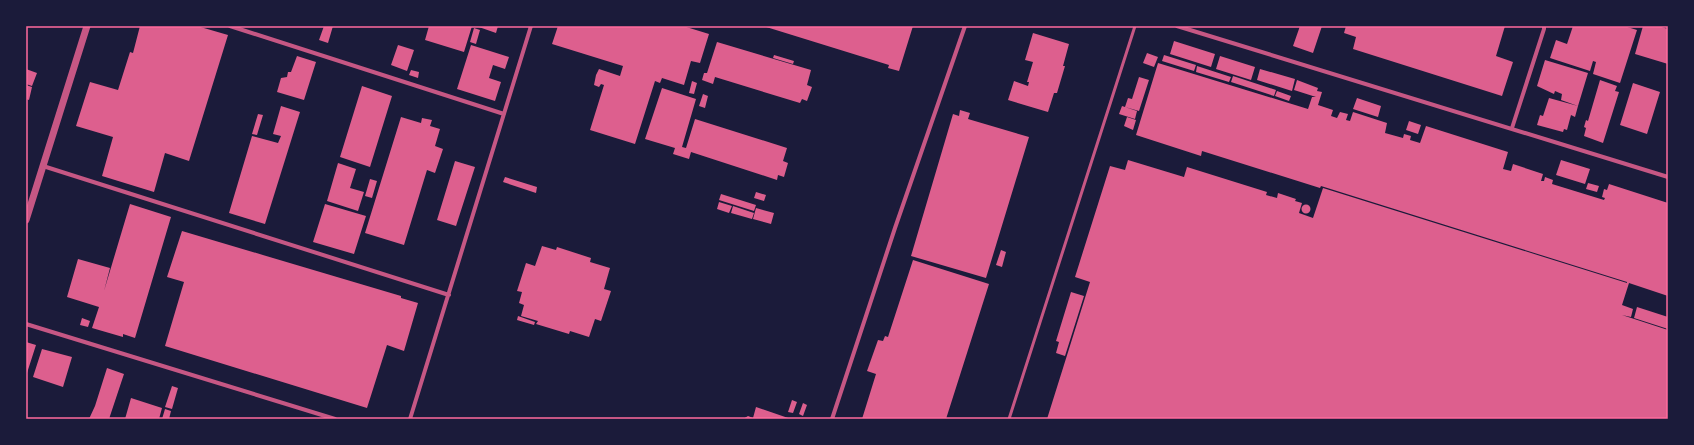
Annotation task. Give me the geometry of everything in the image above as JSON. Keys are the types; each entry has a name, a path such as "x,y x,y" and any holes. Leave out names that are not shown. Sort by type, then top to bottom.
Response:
{"street":[{"path":"26,220 86,26"},
{"path":"230,26 504,114"},
{"path":"410,419 531,26"},
{"path":"832,419 895,228 965,26"},
{"path":"1177,26 1668,177"},
{"path":"1512,128 1544,26"},
{"path":"43,166 449,295"},
{"path":"26,324 335,419"}],"lane":[{"path":"1009,419 1135,26"}],"building":[{"path":"140,26 197,26 228,35 189,161 165,153 154,192 102,176 113,137 76,126 90,82 118,90 130,52 133,53"},
{"path":"324,26 333,26 328,43 319,40"},
{"path":"429,26 472,26 464,52 425,40"},
{"path":"476,26 498,26 496,33"},
{"path":"558,26 683,26 709,34 700,63 691,61 684,85 662,78 660,83 655,81 635,144 590,130 604,85 601,84 599,87 594,85 599,69 620,76 623,66 552,44"},
{"path":"763,26 913,26 899,71 888,68 889,65"},
{"path":"1300,26 1322,26 1313,53 1293,46"},
{"path":"1346,26 1505,26 1496,56 1513,62 1502,96 1353,49 1356,37 1344,33"},
{"path":"1573,26 1624,26 1637,30 1620,83 1593,74 1596,62 1593,61 1590,71 1550,58 1556,40 1567,44"},
{"path":"1643,26 1658,26 1668,29 1668,64 1635,54"},
{"path":"474,28 480,30 476,44 470,42"},
{"path":"1033,33 1069,44 1063,66 1065,66 1057,93 1054,93 1048,112 1008,100 1014,81 1028,86 1029,82 1027,82 1033,62 1025,60"},
{"path":"1174,41 1215,54 1211,67 1170,54"},
{"path":"717,42 811,70 807,85 812,87 807,101 802,99 800,103 715,77 713,84 702,80 704,73 707,73"},
{"path":"398,45 414,50 407,71 391,65"},
{"path":"471,45 509,57 505,69 493,65 489,78 501,82 495,101 457,89"},
{"path":"1147,53 1158,57 1154,67 1143,63"},
{"path":"774,55 794,61 793,64 773,58"},
{"path":"1164,55 1196,65 1194,71 1162,61"},
{"path":"297,56 316,62 304,100 277,92 281,78 287,77 288,72 291,72"},
{"path":"1220,56 1255,67 1251,80 1216,69"},
{"path":"1545,60 1588,73 1578,106 1561,100 1562,94 1555,91 1554,94 1537,86"},
{"path":"1158,63 1308,109 1312,97 1316,97 1294,90 1297,80 1318,88 1317,91 1322,92 1318,105 1333,110 1331,116 1337,118 1340,112 1348,114 1346,120 1350,121 1353,112 1387,123 1385,133 1403,138 1404,134 1411,136 1410,140 1420,143 1426,126 1508,152 1503,169 1511,171 1513,164 1543,174 1541,181 1544,181 1545,177 1553,180 1552,184 1604,200 1605,198 1602,197 1604,189 1607,190 1609,184 1668,203 1668,296 1629,283 1622,305 1633,309 1631,317 1622,315 1668,330 1668,419 1047,419 1090,282 1075,277 1110,166 1125,170 1128,160 1184,177 1187,167 1267,192 1266,195 1277,198 1278,193 1296,199 1295,201 1302,203 1299,213 1313,218 1323,188 1627,283 1321,186 1320,188 1202,151 1201,156 1136,135"},
{"path":"1197,66 1231,77 1229,82 1196,72"},
{"path":"26,69 37,73 32,86 26,84"},
{"path":"1260,69 1295,79 1292,91 1257,80"},
{"path":"411,70 419,72 418,78 409,75"},
{"path":"1233,76 1276,90 1274,96 1231,82"},
{"path":"1139,77 1149,80 1139,111 1125,107 1128,98 1132,99"},
{"path":"1600,80 1617,86 1615,91 1619,92 1603,143 1584,136 1586,120 1588,121"},
{"path":"692,81 697,83 694,94 689,93"},
{"path":"1633,83 1660,92 1647,134 1620,125"},
{"path":"26,85 32,87 29,100 26,99"},
{"path":"362,86 392,96 370,167 340,157"},
{"path":"662,88 696,99 682,147 686,148 695,119 787,148 783,161 788,163 784,177 778,175 777,180 691,152 689,159 673,154 675,148 645,139"},
{"path":"1277,91 1291,96 1289,101 1275,96"},
{"path":"703,94 708,96 705,108 699,106"},
{"path":"1357,98 1381,106 1378,117 1353,109"},
{"path":"1549,98 1578,106 1575,117 1571,115 1567,130 1564,129 1563,132 1537,125 1540,115 1543,116"},
{"path":"281,106 300,112 265,224 229,213 252,136 278,143 281,136 273,134"},
{"path":"1122,106 1137,111 1135,119 1119,114"},
{"path":"960,110 970,113 968,119 1029,137 986,278 911,256 953,114 959,116"},
{"path":"258,114 263,115 257,135 252,134"},
{"path":"401,117 421,123 422,118 432,120 430,126 440,129 435,146 443,149 435,173 427,170 404,245 365,233"},
{"path":"1127,117 1136,120 1133,130 1124,126"},
{"path":"1409,121 1421,125 1418,134 1406,130"},
{"path":"1561,160 1590,169 1585,184 1556,175"},
{"path":"455,161 475,167 456,226 437,220"},
{"path":"338,163 356,169 350,188 364,192 358,211 327,201"},
{"path":"505,177 537,187 536,193 503,182"},
{"path":"370,179 377,181 372,198 365,196"},
{"path":"1588,183 1599,186 1597,192 1586,189"},
{"path":"756,192 766,195 764,201 754,198"},
{"path":"721,194 756,205 754,211 719,200"},
{"path":"719,202 732,206 729,213 717,209"},
{"path":"130,204 171,217 135,338 123,334 123,337 92,328 99,307 67,297 78,259 110,268 104,291"},
{"path":"325,204 366,216 354,254 313,242"},
{"path":"1306,204 1311,209 1306,214 1301,209"},
{"path":"733,206 754,213 752,219 731,213"},
{"path":"756,208 774,213 771,224 753,219"},
{"path":"182,231 401,296 401,298 418,303 404,351 387,345 367,408 165,346 184,282 167,277"},
{"path":"542,246 556,250 557,247 591,258 590,262 610,268 604,289 611,291 601,321 595,319 589,337 570,331 569,334 536,324 538,321 521,316 524,305 519,303 522,292 517,291 526,263 535,266"},
{"path":"1001,250 1006,252 1002,267 996,265"},
{"path":"913,260 989,284 946,419 862,419 876,374 867,371 878,340 883,341 885,336 888,337"},
{"path":"1071,292 1084,296 1065,356 1056,353 1059,342 1056,341"},
{"path":"1637,307 1668,317 1668,329 1634,318"},
{"path":"518,316 535,322 534,325 517,320"},
{"path":"82,318 90,321 88,327 80,325"},
{"path":"26,342 36,345 27,373 26,373"},
{"path":"42,349 72,357 63,387 33,377"},
{"path":"107,368 124,374 109,419 89,419 95,406"},
{"path":"172,386 178,388 172,409 165,407"},
{"path":"131,398 162,408 159,419 125,419"},
{"path":"792,400 797,402 793,413 788,412"},
{"path":"803,403 807,405 803,416 799,414"},
{"path":"756,407 791,419 743,419 748,416 753,418"},
{"path":"165,409 171,411 169,419 162,419"}]}
